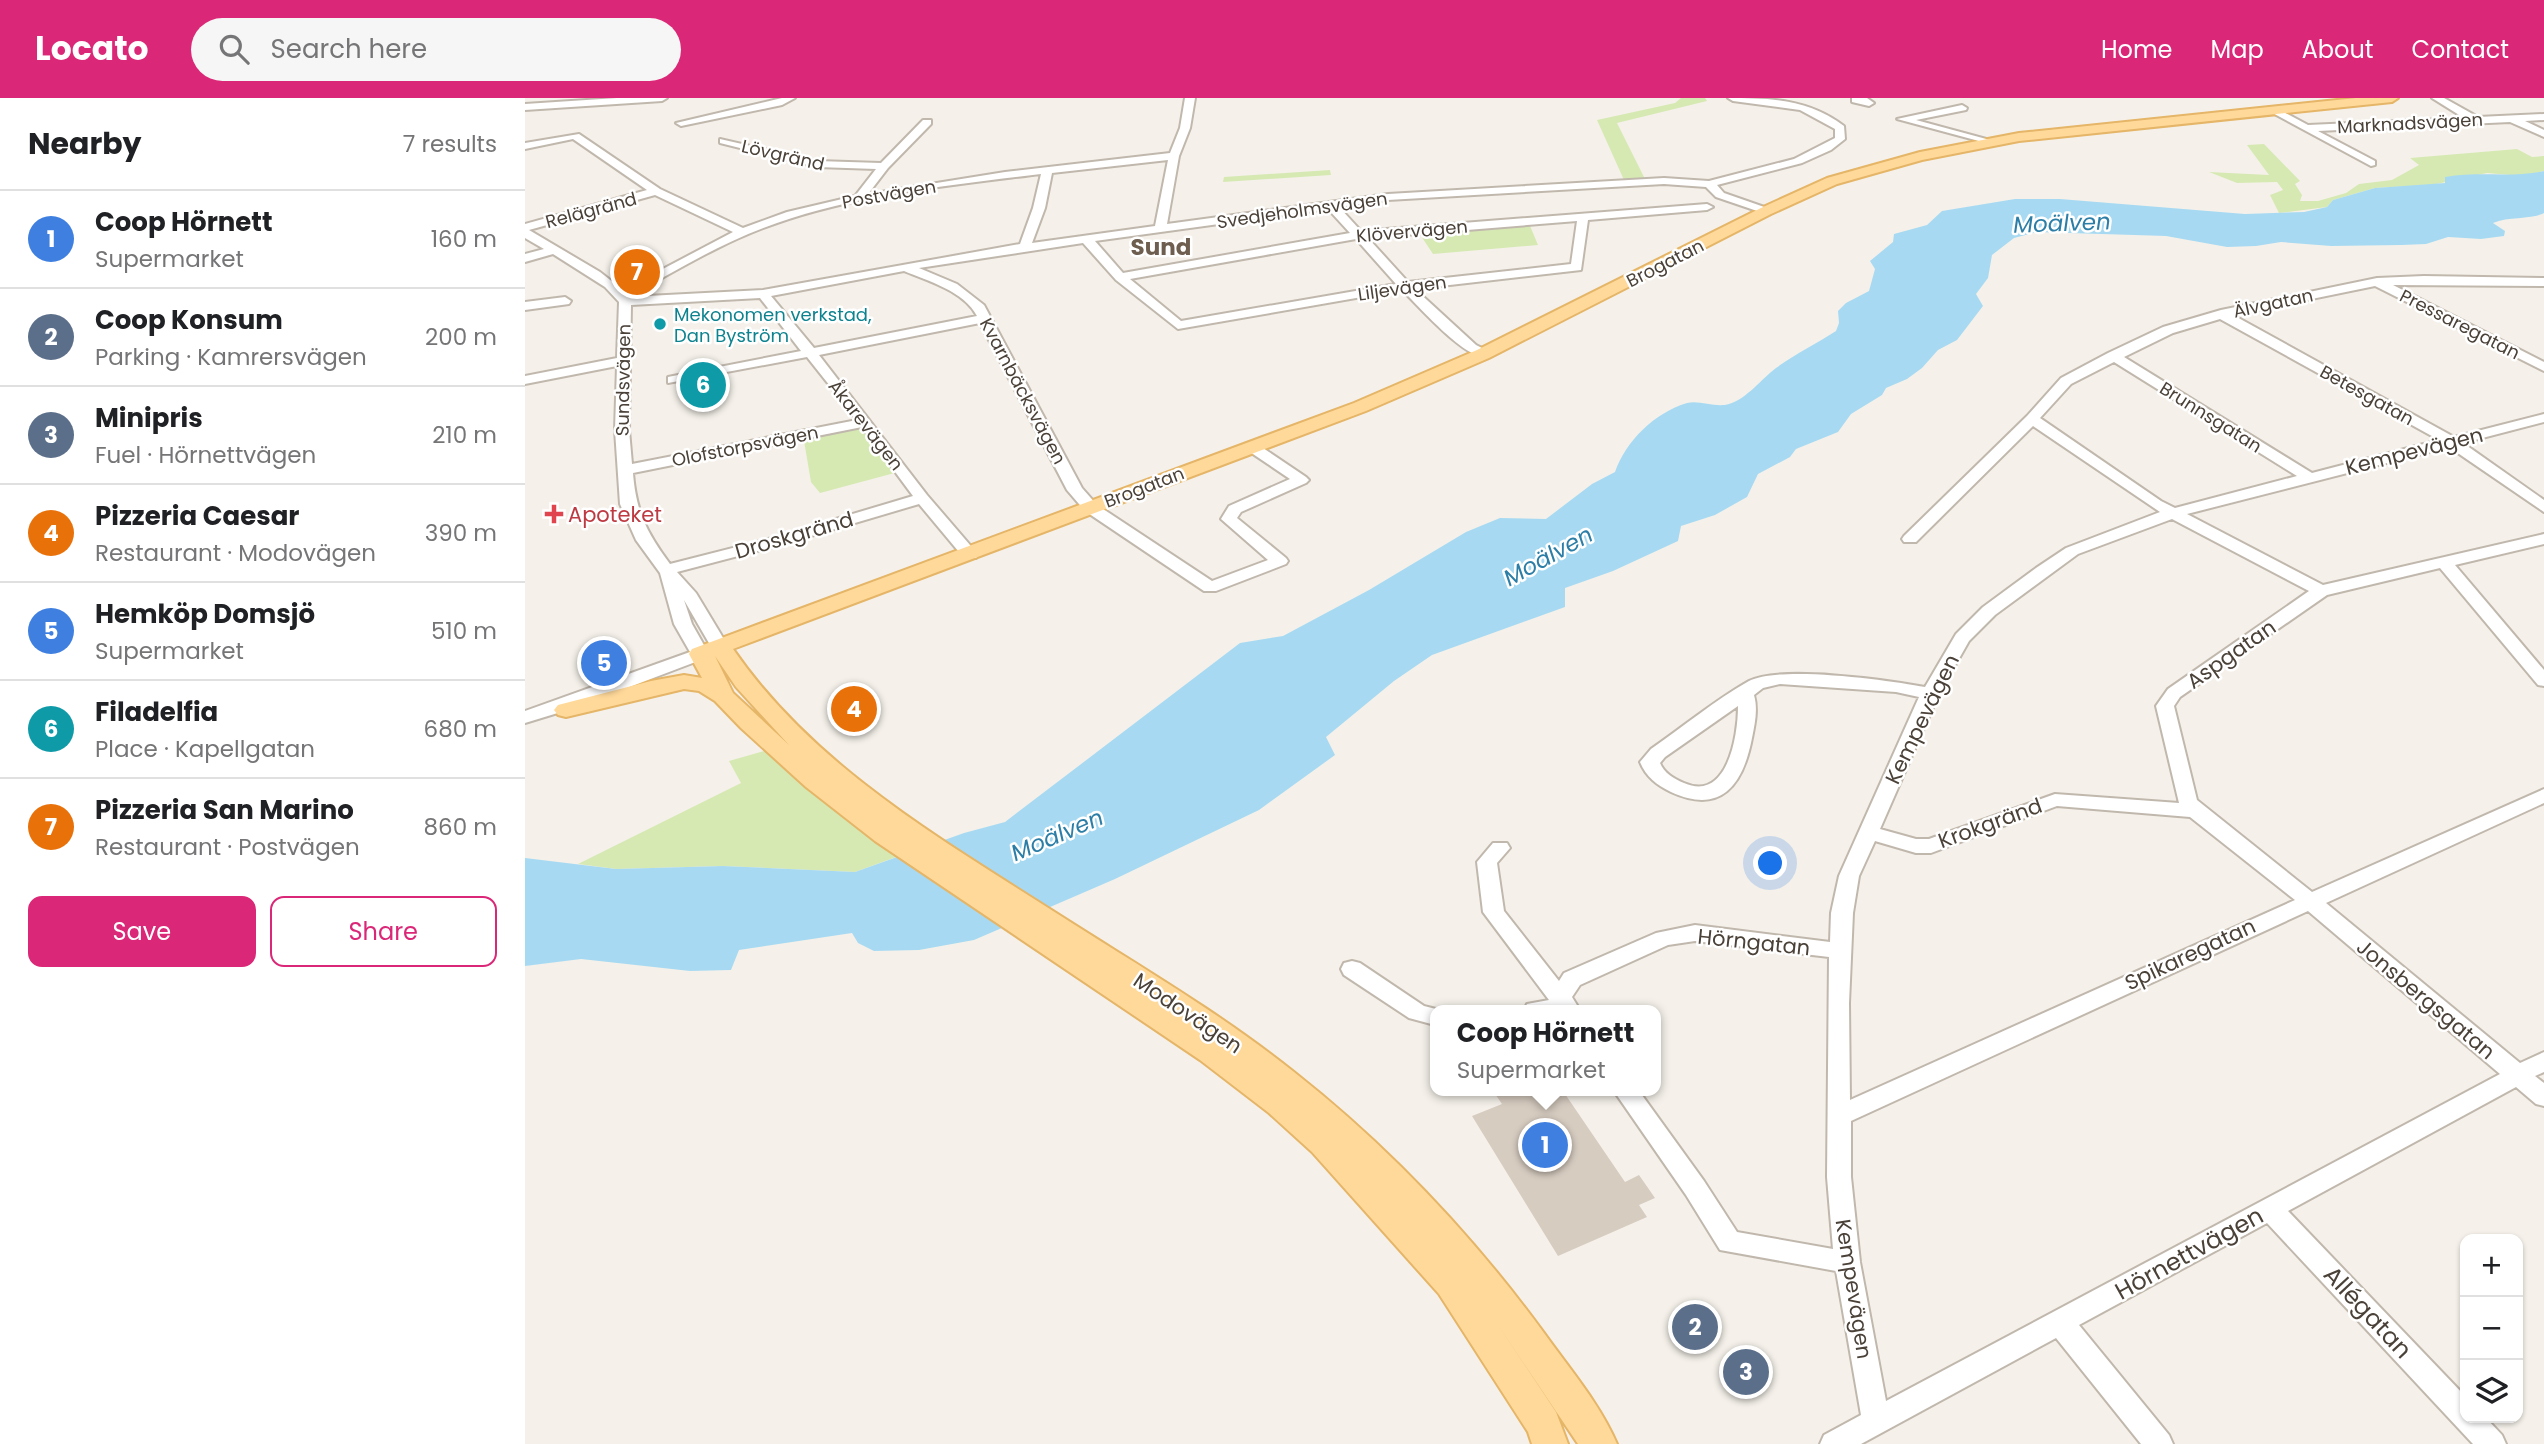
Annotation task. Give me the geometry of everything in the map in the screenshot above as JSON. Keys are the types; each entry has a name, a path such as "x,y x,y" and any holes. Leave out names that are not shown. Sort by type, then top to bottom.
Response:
{"main road":[{"name":"Brogatan","path":"711,653 934,574 970,555 1360,407 1483,354 1766,211 1832,181 1875,167 1986,142 2392,98"},
{"name":"Modovägen","path":"711,653 723,696 775,748 1060,940 1228,1038 1298,1090 1372,1155 1476,1272 1570,1398 1598,1444"},
{"name":"Modovägen","path":"711,653 893,830"},
{"path":"566,710 684,682 705,685 723,696"},
{"name":"Modovägen","path":"1060,940 1280,1105 1323,1143 1451,1283 1543,1424 1550,1444"}],"street":[{"path":"525,107 662,98"},
{"path":"681,123 782,102 790,98"},
{"path":"1160,230 1174,156 1185,128 1190,98"},
{"path":"1711,184 1720,179 1814,155 1840,139 1840,128 1829,118 1809,109 1790,103 1733,98"},
{"path":"2437,98 2475,119"},
{"path":"1962,108 1902,119 1986,142"},
{"name":"Marknadsvägen","path":"2272,110 2371,163"},
{"name":"Marknadsvägen","path":"2308,128 2544,117"},
{"name":"Marknadsvägen","path":"2512,118 2544,134"},
{"path":"859,198 884,166 927,122"},
{"path":"525,146 575,136 656,191 743,232"},
{"name":"Lövgränd","path":"724,141 817,164 884,166"},
{"name":"Postvägen","path":"624,299 700,252 743,232 793,214 859,198 953,182 1174,156"},
{"path":"1025,247 1039,208 1047,170"},
{"name":"Svedjeholmsvägen","path":"624,299 763,294 1025,247 1388,197 1664,181 1711,184 1712,189 1720,195 1766,211"},
{"name":"Relägränd","path":"525,230 656,191"},
{"path":"1331,205 1405,286 1471,348 1483,354"},
{"name":"Klövervägen","path":"1120,277 1359,235 1707,207"},
{"name":"Liljevägen","path":"1120,277 1178,325 1405,286 1577,267 1583,216"},
{"name":"Sundsvägen","path":"525,230 552,250 610,284 624,299 624,470 628,503 633,518 666,570 683,624 711,653"},
{"path":"1087,240 1120,277"},
{"path":"525,258 552,250"},
{"name":"Kvarnbäcksvägen","path":"907,268 953,287 979,308 1075,491 1091,508 1210,587 1280,561 1229,519 1235,509 1301,480 1252,447"},
{"name":"Älvgatan","path":"1910,539 2032,419 2066,381 2168,330 2221,314 2377,282 2544,282"},
{"name":"Pressaregatan","path":"2377,282 2544,367"},
{"name":"Åkarevägen","path":"763,294 866,422 922,498 970,555"},
{"path":"525,306 565,302"},
{"name":"Betesgatan","path":"2221,314 2451,441 2544,507"},
{"path":"673,380 986,318"},
{"name":"Brunnsgatan","path":"2113,356 2309,477"},
{"path":"525,380 622,361"},
{"name":"Kempevägen","path":"1876,1421 1847,1262 1839,1177 1842,913 1849,876 1930,694 1962,638 1989,611 2073,551 2172,513 2544,418"},
{"path":"2032,419 2172,513 2321,591"},
{"name":"Olofstorpsvägen","path":"624,470 866,422"},
{"name":"Droskgränd","path":"666,570 764,545 922,498"},
{"name":"Aspgatan","path":"2309,900 2187,801 2165,706 2174,693 2321,591 2544,539"},
{"path":"2443,561 2544,681"},
{"path":"529,711 566,710 711,653"},
{"path":"529,711 711,653"},
{"path":"1744,693 1748,704 1740,758 1733,776 1724,785 1698,794 1683,791 1651,770 1650,762 1658,753 1744,693 1757,684 1780,679 1896,687 1930,694"},
{"name":"Spikaregatan","path":"1838,1116 2544,795"},
{"name":"Krokgränd","path":"1869,833 1916,846 1931,846 2055,800 2196,811"},
{"path":"1500,848 1487,862 1494,912 1565,1004"},
{"name":"Jonsbergsgatan","path":"2309,900 2544,1097"},
{"name":"Hörngatan","path":"1565,1004 1571,978 1664,938 1695,933 1840,951"},
{"path":"1352,969 1417,1012 1430,1016"},
{"name":"Hörnettvägen","path":"1834,1444 2544,1061"},
{"path":"1630,1096 1695,1188 1729,1242 1847,1262"},
{"name":"Allégatan","path":"2270,1209 2460,1411"},
{"path":"2061,1323 2159,1444"},
{"name":"Allégatan","path":"2472,1423 2492,1444"}],"green space":[{"path":"1681,98 1705,98 1707,101 1617,123 1645,179 1624,180 1597,120 1675,103"},
{"path":"2264,144 2300,181 2295,184 2302,195 2300,201 2318,201 2346,193 2359,184 2392,180 2419,165 2410,158 2517,149 2532,157 2544,156 2544,171 2522,176 2487,173 2432,185 2375,188 2333,200 2327,207 2279,213 2270,195 2283,190 2277,182 2237,183 2209,172 2269,175 2247,145"},
{"path":"1330,170 1331,175 1223,182 1224,177"},
{"path":"1528,221 1538,245 1433,254 1417,230"},
{"path":"866,422 902,471 820,493 811,482 803,435"},
{"path":"775,748 910,852 855,872 723,866 616,869 578,864 741,783 729,761"}],"water":[{"name":"Moälven","path":"2544,171 2544,213 2493,223 2505,231 2504,236 2481,239 2448,237 2426,244 2402,245 2331,246 2281,242 2227,247 2166,236 2037,232 2014,238 1992,255 1988,278 1976,294 1983,306 1957,340 1938,350 1922,368 1907,379 1886,388 1882,395 1851,414 1838,432 1796,449 1790,457 1758,474 1747,497 1715,515 1681,526 1678,541 1613,571 1565,588 1565,607 1432,655 1394,681 1326,737 1335,755 1259,810 1115,879 974,940 919,950 874,951 858,943 852,933 739,950 731,970 690,971 581,959 525,966 525,858 616,869 723,866 855,872 964,833 1005,822 1240,643 1283,636 1369,590 1466,532 1500,518 1546,519 1592,484 1615,472 1634,439 1663,414 1687,403 1724,405 1736,401 1776,368 1836,331 1839,323 1838,311 1846,303 1869,291 1875,269 1870,261 1893,242 1894,234 1927,225 1942,211 2015,199 2060,199 2245,214 2304,212 2327,207 2333,200 2375,188 2445,183 2445,177 2458,175"}],"building":[{"path":"647,259 661,267 634,280 618,269"},
{"path":"868,695 878,706 840,722 830,711 852,697 855,700"},
{"path":"1496,1096 1566,1096 1625,1182 1639,1175 1655,1198 1639,1205 1647,1217 1558,1256 1472,1116 1502,1104"}],"place":[{"name":"Pizzeria San Marino","path":"637,272"},
{"name":"Mekonomen verkstad, Dan Byström","path":"660,324"},
{"name":"Filadelfia","path":"703,385"},
{"name":"Apoteket","path":"554,514"},
{"name":"Hemköp Domsjö","path":"604,663"},
{"name":"Pizzeria Caesar","path":"854,709"},
{"name":"Coop Hörnett","path":"1545,1145"},
{"name":"Coop Konsum","path":"1695,1327"},
{"name":"Minipris","path":"1746,1372"}],"district":[{"name":"Sund","path":"1161,247"}]}
